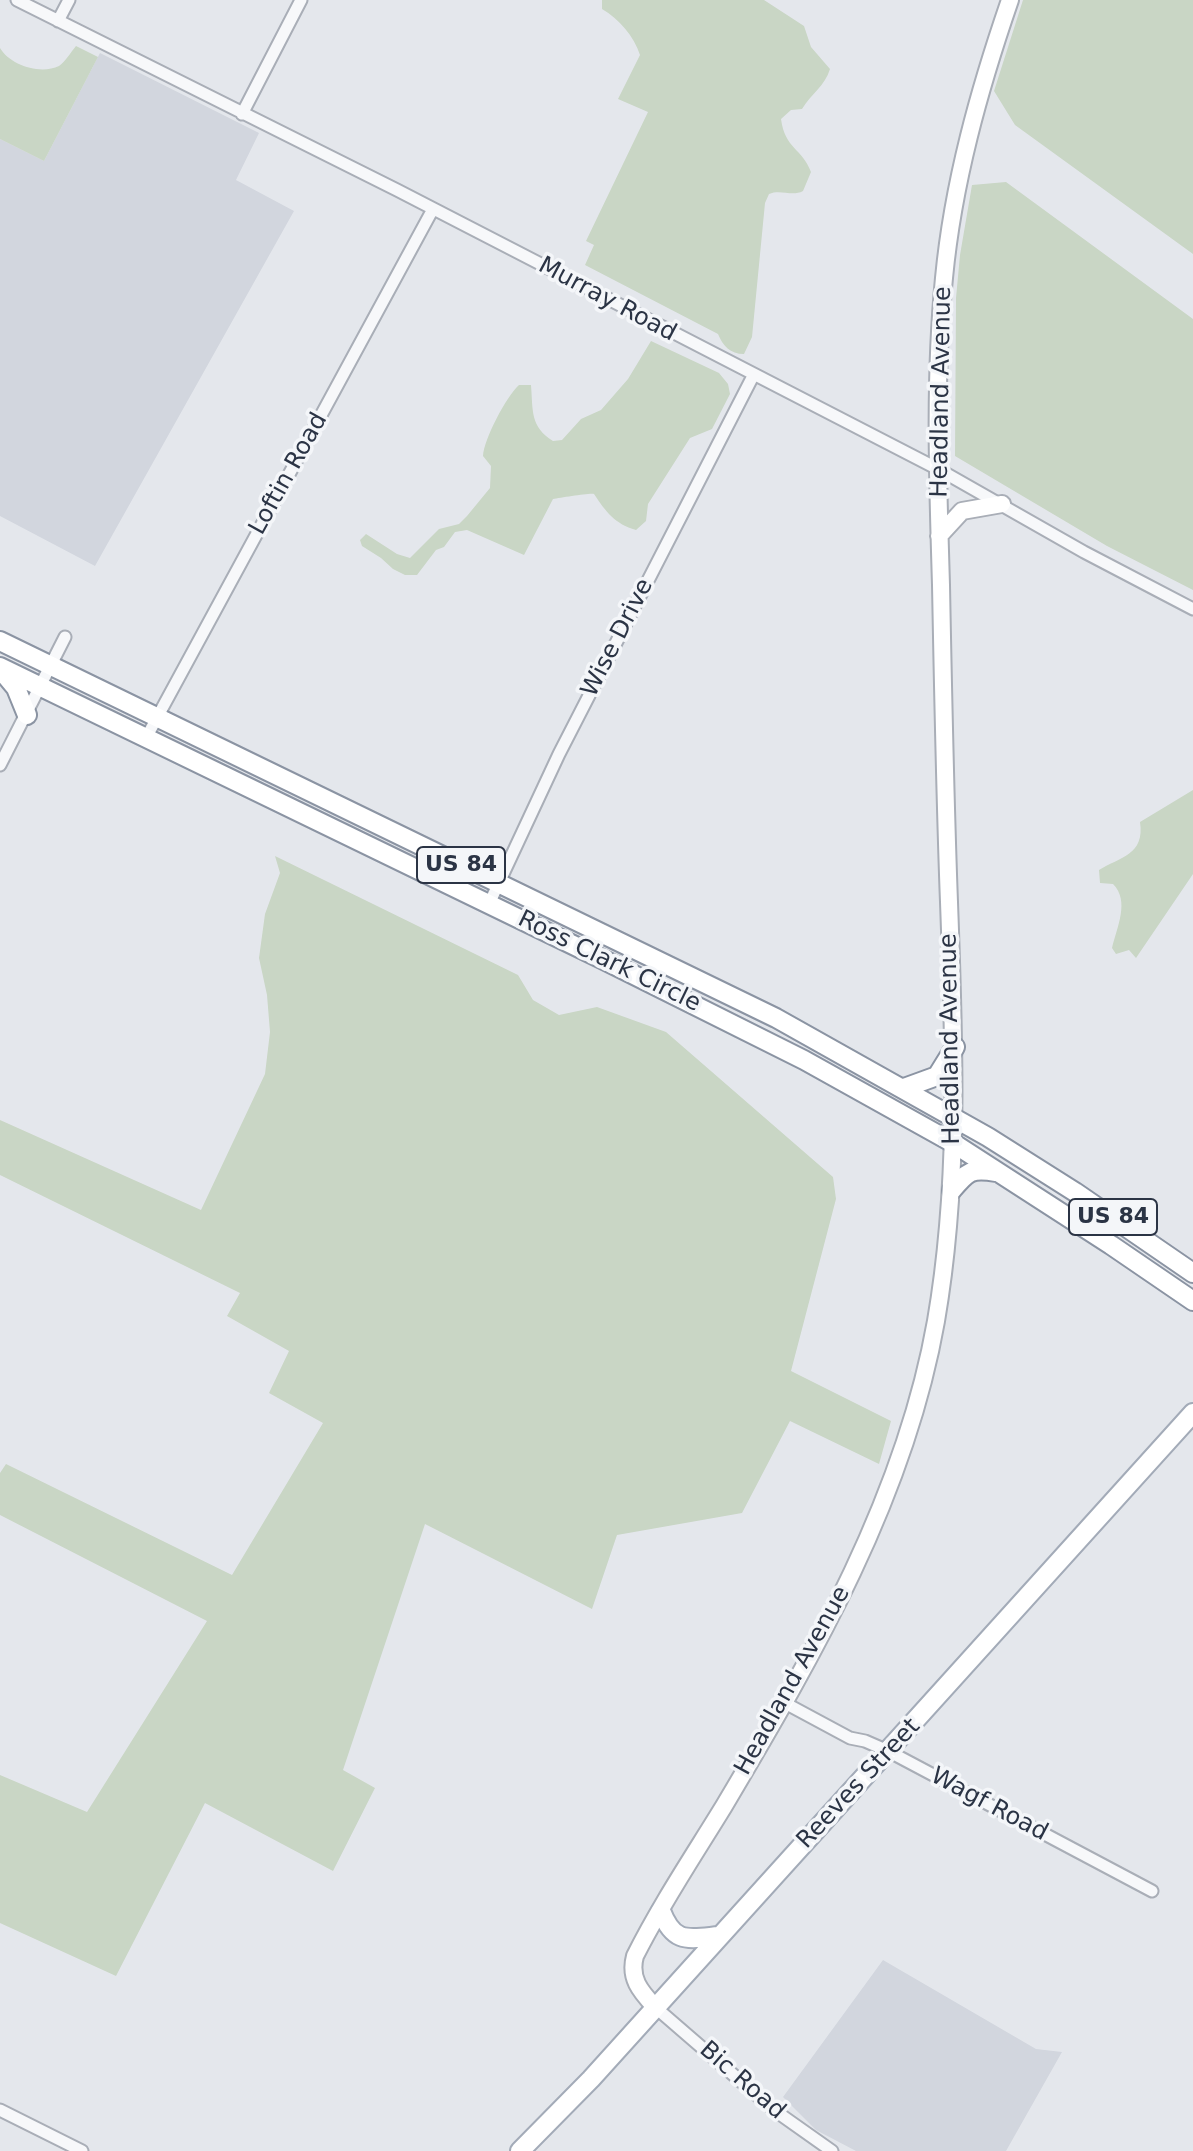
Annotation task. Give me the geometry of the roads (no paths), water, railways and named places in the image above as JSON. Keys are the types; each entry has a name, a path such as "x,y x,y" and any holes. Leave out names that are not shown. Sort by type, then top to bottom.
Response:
{"main road":[{"name":"Headland Avenue","path":"655,2007 640,1992 634,1976 633,1963 638,1949 783,1702 855,1568 885,1500 907,1439 936,1321 952,1190 955,1047 939,536 942,312 949,242 969,138 1010,0"},
{"path":"939,536 962,511 1002,504"},
{"name":"Ross Clark Circle","path":"0,641 744,1002 954,1117 1075,1192 1193,1273"},
{"name":"Ross Clark Circle","path":"0,668 765,1039 953,1143 1193,1301"},
{"path":"0,668 16,688 27,715"},
{"path":"904,1088 937,1076 955,1047"},
{"path":"952,1190 970,1171 1000,1172"},
{"name":"Reeves Street","path":"520,2151 591,2079 1193,1413"},
{"path":"661,1911 670,1930 681,1938 719,1936"}],"street":[{"name":"Murray Road","path":"17,0 433,209 938,469 1084,552 1193,609"},
{"path":"58,21 69,0"},
{"path":"242,114 301,0"},
{"name":"Loftin Road","path":"146,738 433,209"},
{"name":"Wise Drive","path":"489,904 565,741 753,376"},
{"path":"0,765 65,637"},
{"name":"Wagf Road","path":"783,1702 850,1738 888,1751 1152,1891"},
{"name":"Bic Road","path":"655,2007 774,2110 832,2151"},
{"path":"0,2110 82,2151"}]}
